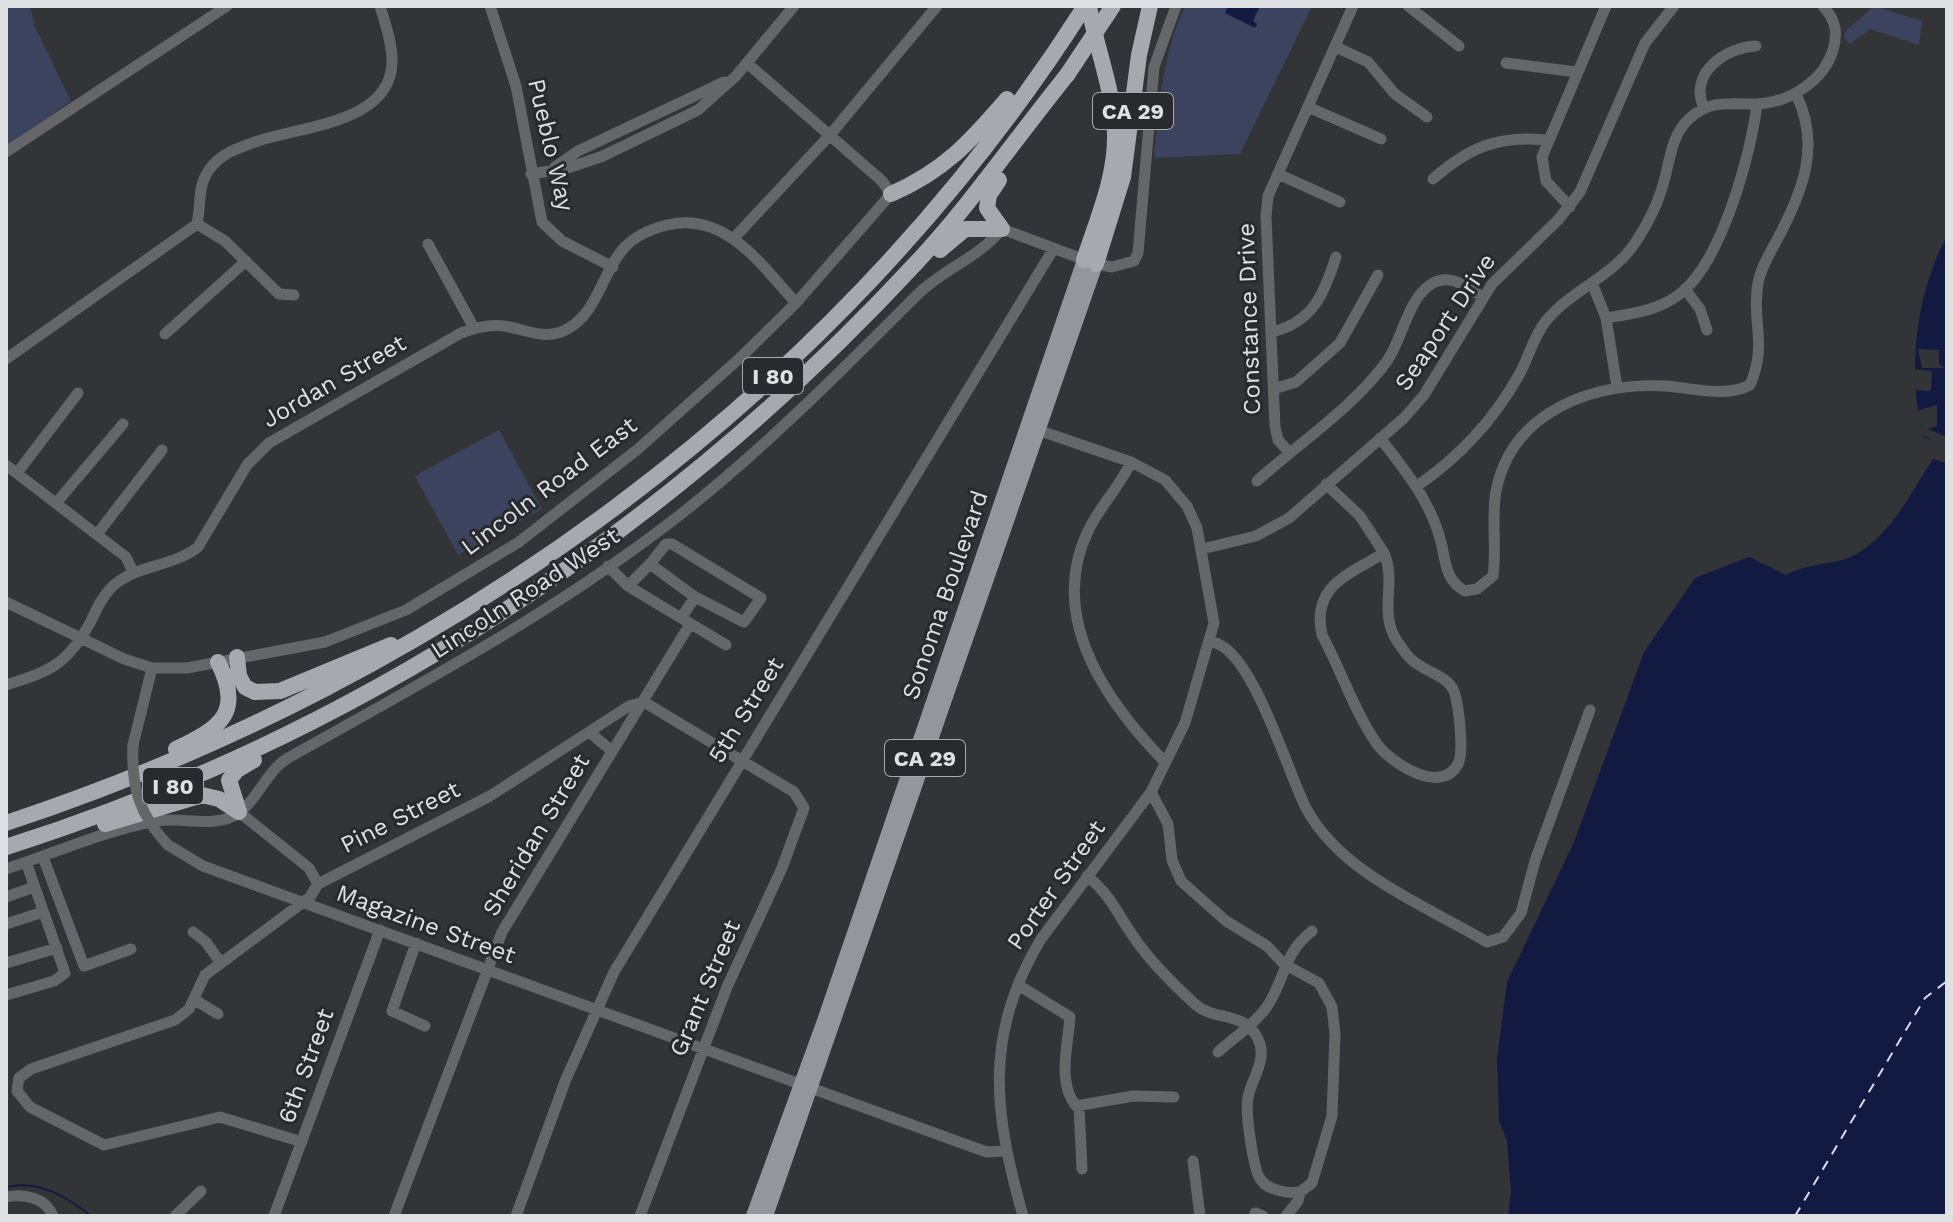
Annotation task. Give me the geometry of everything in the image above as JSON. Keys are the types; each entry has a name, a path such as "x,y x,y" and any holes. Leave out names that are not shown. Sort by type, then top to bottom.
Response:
{"highway":[{"name":"I 80","path":"6,823 139,777 325,691 420,638 606,515 708,433 795,356 919,227 1062,44 1087,6"},
{"name":"CA 29","path":"1087,6 1111,95 1115,134 1107,189 1090,262"},
{"name":"I 80","path":"6,847 181,783 281,738 440,652 592,553 735,440 842,340 968,204 1067,75 1113,6"},
{"name":"CA 29","path":"1090,262 1123,177 1139,55 1150,6"},
{"path":"891,194 917,183 948,162 1062,44"},
{"path":"1002,229 989,215 988,198 1025,148 1049,98"},
{"path":"842,340 886,308 957,234 975,227 1002,229"},
{"path":"237,657 239,676 245,687 265,693 280,691 386,646 420,638"},
{"path":"139,777 153,760 209,733 220,723 231,693 218,662"},
{"path":"239,812 231,792 231,775 266,754 281,738"},
{"path":"64,828 97,826 202,795 219,799 239,812"}],"main road":[{"name":"Sonoma Boulevard","path":"766,1216 807,1084 1090,262"},
{"name":"Sonoma Boulevard","path":"753,1216 807,1084"}],"street":[{"path":"6,152 227,6"},
{"path":"197,224 198,191 221,157 265,138 354,114 382,93 390,76 392,58 380,6"},
{"name":"Pueblo Way","path":"490,6 516,86 537,205 550,231 613,267"},
{"path":"531,174 555,167 578,151 736,76 794,6"},
{"path":"734,238 830,135 937,6"},
{"path":"1002,229 1090,262 1124,266 1138,253 1154,67 1176,6"},
{"name":"Constance Drive","path":"1289,452 1278,440 1275,427 1266,216 1268,196 1353,6"},
{"path":"1408,6 1459,46"},
{"path":"1570,207 1546,181 1542,157 1546,140 1606,6"},
{"name":"Seaport Drive","path":"1202,549 1243,540 1271,528 1404,418 1436,380 1483,297 1508,266 1570,207 1590,173 1645,43 1674,6"},
{"path":"1417,486 1440,471 1489,424 1523,367 1540,329 1566,301 1611,270 1636,242 1661,193 1683,125 1704,108 1730,101 1757,104 1796,94 1829,60 1837,32 1823,6"},
{"path":"1704,108 1700,87 1709,68 1743,46 1756,46"},
{"path":"1336,47 1368,62 1395,94 1427,117"},
{"path":"747,63 882,181 891,194"},
{"path":"1506,63 1576,72"},
{"path":"1380,438 1417,486 1437,530 1452,581 1465,591 1477,589 1493,576 1496,559 1492,529 1497,490 1507,461 1521,437 1560,405 1617,387 1660,386 1712,391 1741,390 1750,385 1761,354 1756,298 1759,277 1792,212 1808,159 1807,117 1796,94"},
{"path":"1606,318 1656,308 1685,289 1704,266 1747,168 1757,104"},
{"path":"1308,107 1381,139"},
{"path":"1433,179 1457,157 1492,141 1546,140"},
{"path":"1278,174 1340,202"},
{"name":"Lincoln Road East","path":"152,668 176,669 308,646 367,626 437,593 519,542 638,449 796,303 891,194"},
{"path":"613,267 623,249 657,228 697,223 714,227 734,238 796,303"},
{"path":"197,224 225,241 279,294 294,295"},
{"path":"6,359 197,224"},
{"name":"Lincoln Road West","path":"239,812 282,761 452,669 685,512 849,364 925,287 978,255 1002,229"},
{"path":"428,244 474,328"},
{"name":"5th Street","path":"516,1216 595,1008 741,759 1054,248"},
{"path":"1272,332 1298,323 1312,310 1323,296 1336,257"},
{"path":"165,334 246,261"},
{"name":"Jordan Street","path":"6,685 54,669 82,639 106,593 133,572 185,555 198,547 247,465 269,443 474,328 508,326 543,335 568,329 589,309 613,267"},
{"path":"1274,389 1296,382 1340,343 1378,275"},
{"path":"1257,481 1373,377 1397,343 1422,290 1444,279 1456,281 1483,297"},
{"path":"1592,283 1606,318 1617,387"},
{"path":"1685,289 1700,309 1707,330"},
{"path":"17,473 78,393"},
{"path":"57,502 123,424"},
{"name":"Porter Street","path":"1023,1216 1004,1151 998,1081 1002,1041 1018,985 1041,939 1151,792 1185,723 1212,642 1213,607 1194,520 1165,480 1131,462 1031,428"},
{"path":"98,533 162,450"},
{"path":"1131,462 1085,540 1073,584 1074,614 1095,674 1165,762"},
{"path":"6,465 98,533 126,557 133,572"},
{"path":"1326,484 1360,516 1384,553 1392,578 1386,614 1395,638 1412,660 1443,678 1456,695 1462,749 1460,762 1453,771 1441,777 1411,771 1394,761 1377,744 1322,635 1319,619 1324,597 1344,577 1384,553"},
{"path":"628,586 666,544 672,544 761,598 744,622 695,597 650,564"},
{"path":"608,566 628,586 726,645"},
{"name":"Sheridan Street","path":"394,1216 502,932 644,702 695,597"},
{"path":"6,602 82,639 152,668"},
{"path":"1212,642 1230,649 1237,657 1257,693 1298,793 1322,832 1372,874 1487,942 1503,937 1521,913 1535,861 1590,710"},
{"name":"Magazine Street","path":"152,668 133,745 132,776 137,799 146,820 168,845 203,866 987,1152 1004,1151"},
{"path":"644,702 741,759"},
{"name":"Pine Street","path":"195,1000 205,975 302,903 318,884 490,796 629,706 644,702"},
{"path":"589,732 612,751"},
{"name":"Grant Street","path":"640,1216 703,1047 802,820 801,800 741,759"},
{"path":"1151,792 1168,824 1172,860 1181,881 1226,921 1267,946 1284,964 1319,983 1327,993 1335,1019 1332,1116 1312,1183 1300,1192 1298,1201 1286,1216"},
{"path":"6,869 132,826 176,818 213,821 239,812 309,868 318,884"},
{"path":"43,857 84,966 131,949"},
{"path":"6,995 62,978 65,973 26,862"},
{"path":"1087,876 1115,903 1131,933 1152,959 1197,1005 1240,1019 1259,1039 1261,1061 1248,1097 1256,1171 1262,1183 1277,1190 1300,1192"},
{"path":"6,897 34,887"},
{"path":"6,924 43,912"},
{"name":"6th Street","path":"274,1216 380,930"},
{"path":"1218,1052 1248,1027 1269,1003 1284,964 1298,942 1312,931"},
{"path":"193,932 206,942 220,962"},
{"path":"416,943 392,1011 425,1026"},
{"path":"6,963 57,948"},
{"path":"1018,985 1070,1017 1065,1077 1069,1097 1079,1106 1082,1169"},
{"path":"218,1014 195,1000 175,1020 31,1069 19,1078 17,1091 30,1107 104,1145 220,1117 302,1142"},
{"path":"1079,1106 1133,1096 1174,1097"},
{"path":"1193,1161 1200,1216"},
{"path":"175,1216 201,1191"},
{"path":"6,1197 26,1195 42,1201 53,1216"}],"shaded area":[{"path":"6,6 30,6 35,27 71,101 6,147"},
{"path":"1185,6 1312,6 1240,154 1154,158 1166,62"},
{"path":"1228,6 1260,6 1253,21 1257,24 1255,28 1225,13"},
{"path":"1874,6 1922,21 1919,45 1870,29 1850,44 1844,38 1845,32"},
{"path":"1947,236 1947,445 1923,437 1915,360 1921,308 1936,259"},
{"path":"499,430 542,509 458,555 415,476"},
{"path":"1933,459 1947,463 1947,1216 1508,1216 1511,1193 1507,1141 1499,1121 1497,1059 1507,982 1574,842 1644,652 1695,578 1749,557 1786,575 1850,557 1870,545 1891,523"}],"pier":[{"path":"1918,349 1939,350 1939,364 1944,368 1922,368"},
{"path":"1912,369 1932,371 1931,391 1912,390"},
{"path":"1937,405 1937,426 1928,429 1947,437 1947,447 1919,434 1918,430 1921,428 1916,411"}],"waterway":[{"path":"6,1187 30,1186 52,1191 91,1216"}],"ferry route":[{"path":"1795,1216 1925,998 1947,981"}]}
